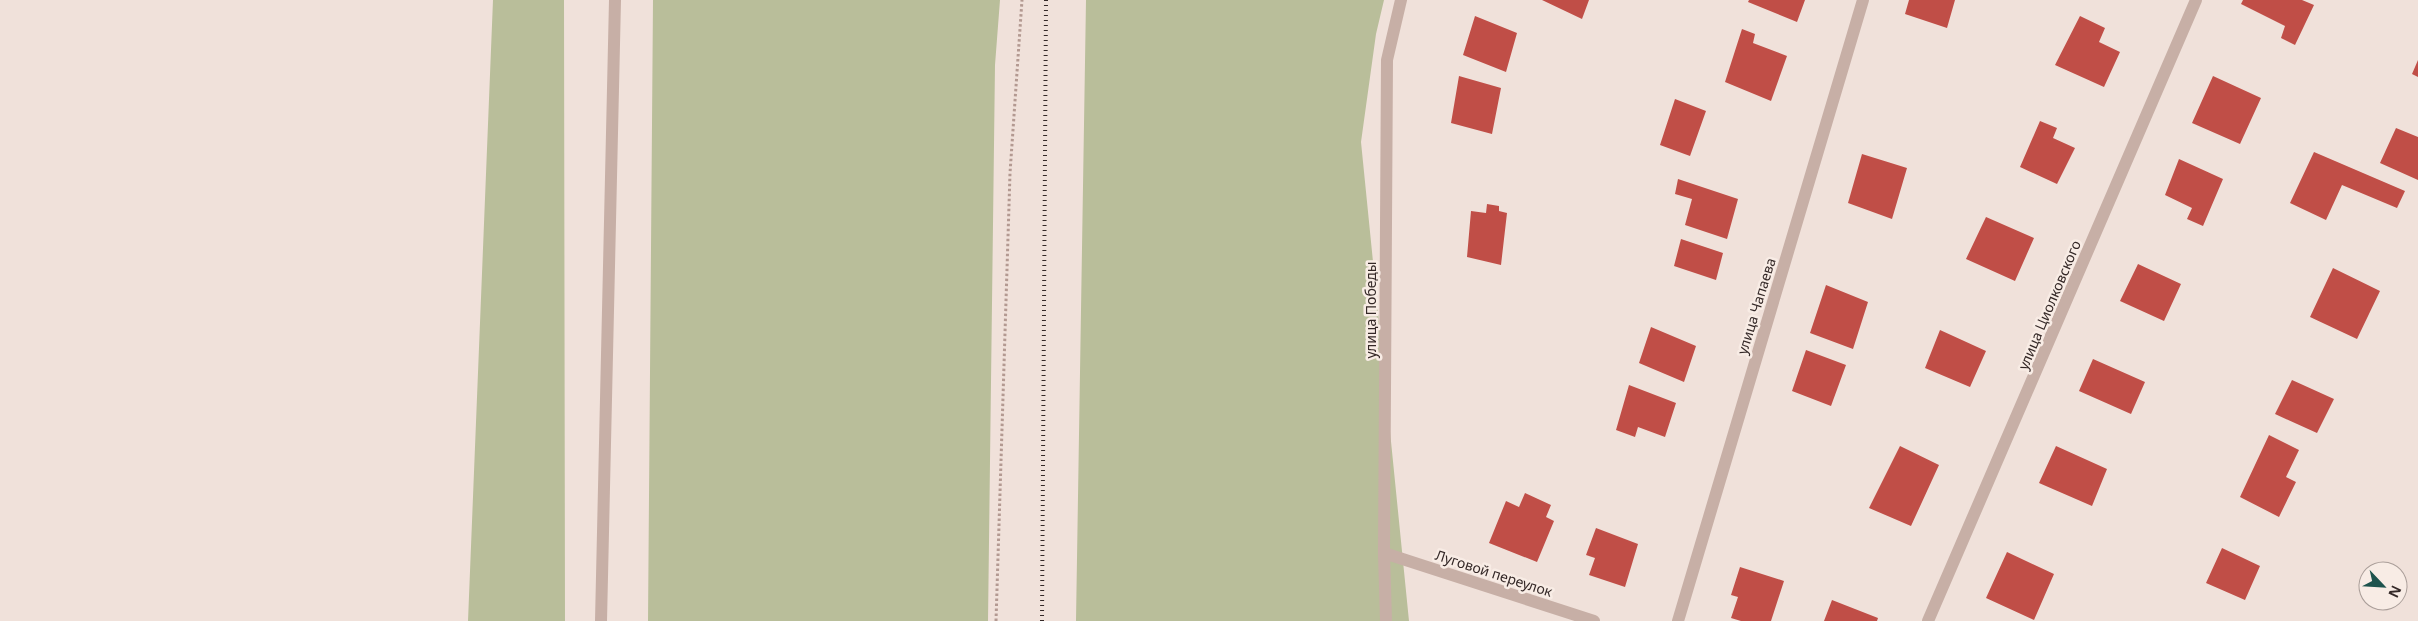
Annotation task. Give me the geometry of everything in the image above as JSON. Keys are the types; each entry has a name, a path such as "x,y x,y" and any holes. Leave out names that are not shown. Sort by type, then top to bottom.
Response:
{"street":[{"path":"601,621 615,0"},
{"name":"улица Победы","path":"1386,621 1384,553 1387,60 1401,0"},
{"name":"улица Чапаева","path":"1678,621 1863,0"},
{"name":"улица Циолковского","path":"1928,621 2196,0"},
{"name":"Луговой переулок","path":"1384,553 1594,621"}],"path":[{"path":"996,621 1010,173 1022,0"}],"green space":[{"path":"493,0 564,0 565,621 468,621"},
{"path":"653,0 1000,0 995,65 988,621 648,621"},
{"path":"1086,0 1384,0 1376,34 1361,142 1409,621 1076,621"}],"building":[{"path":"1542,0 1589,0 1582,19"},
{"path":"1749,0 1805,0 1797,22 1748,2"},
{"path":"1909,0 1955,0 1947,28 1905,14"},
{"path":"2243,0 2302,0 2314,5 2295,45 2281,38 2285,26 2241,4"},
{"path":"1475,16 1517,33 1506,72 1463,55"},
{"path":"2080,16 2105,28 2099,42 2120,52 2104,87 2055,65"},
{"path":"1742,29 1755,34 1753,43 1787,56 1771,101 1725,82"},
{"path":"2418,60 2418,77 2412,74"},
{"path":"1459,76 1501,88 1492,134 1451,123"},
{"path":"2213,76 2261,98 2240,144 2192,123"},
{"path":"1675,99 1706,111 1690,156 1660,145"},
{"path":"2040,121 2057,128 2053,138 2075,148 2057,184 2020,167"},
{"path":"2396,128 2418,137 2418,180 2380,163"},
{"path":"2314,152 2405,191 2397,208 2342,185 2326,220 2290,203"},
{"path":"1862,154 1907,168 1892,219 1848,203"},
{"path":"2179,159 2223,179 2203,226 2187,219 2192,208 2165,195"},
{"path":"1678,179 1738,199 1727,239 1685,225 1692,199 1675,194"},
{"path":"1487,204 1499,206 1499,211 1507,213 1501,265 1467,257 1471,211 1486,213"},
{"path":"1986,217 2034,238 2015,281 1966,259"},
{"path":"1681,239 1723,253 1716,280 1674,266"},
{"path":"2138,264 2181,284 2164,321 2120,301"},
{"path":"2333,268 2380,291 2357,339 2310,317"},
{"path":"1826,285 1868,302 1853,349 1810,333"},
{"path":"1651,327 1696,346 1684,382 1639,363"},
{"path":"1940,330 1986,351 1970,387 1925,368"},
{"path":"1806,350 1846,365 1831,406 1792,391"},
{"path":"2093,359 2145,382 2131,414 2079,391"},
{"path":"2292,380 2334,399 2317,433 2275,414"},
{"path":"1629,385 1676,403 1665,437 1638,427 1635,437 1616,430"},
{"path":"2269,435 2299,450 2286,477 2296,482 2279,517 2240,497"},
{"path":"1900,446 1939,465 1911,526 1869,508"},
{"path":"2056,446 2107,469 2092,506 2039,483"},
{"path":"1525,493 1551,505 1546,517 1554,521 1537,562 1489,543 1506,501 1519,507"},
{"path":"1596,528 1638,544 1625,587 1589,575 1595,558 1586,555"},
{"path":"2222,548 2260,566 2245,600 2206,583"},
{"path":"2007,552 2054,574 2034,620 1986,598"},
{"path":"1740,567 1784,581 1771,621 1741,621 1731,618 1738,597 1731,595"},
{"path":"1832,600 1878,618 1877,621 1824,621"}],"railway":[{"path":"1042,621 1046,0"}]}
